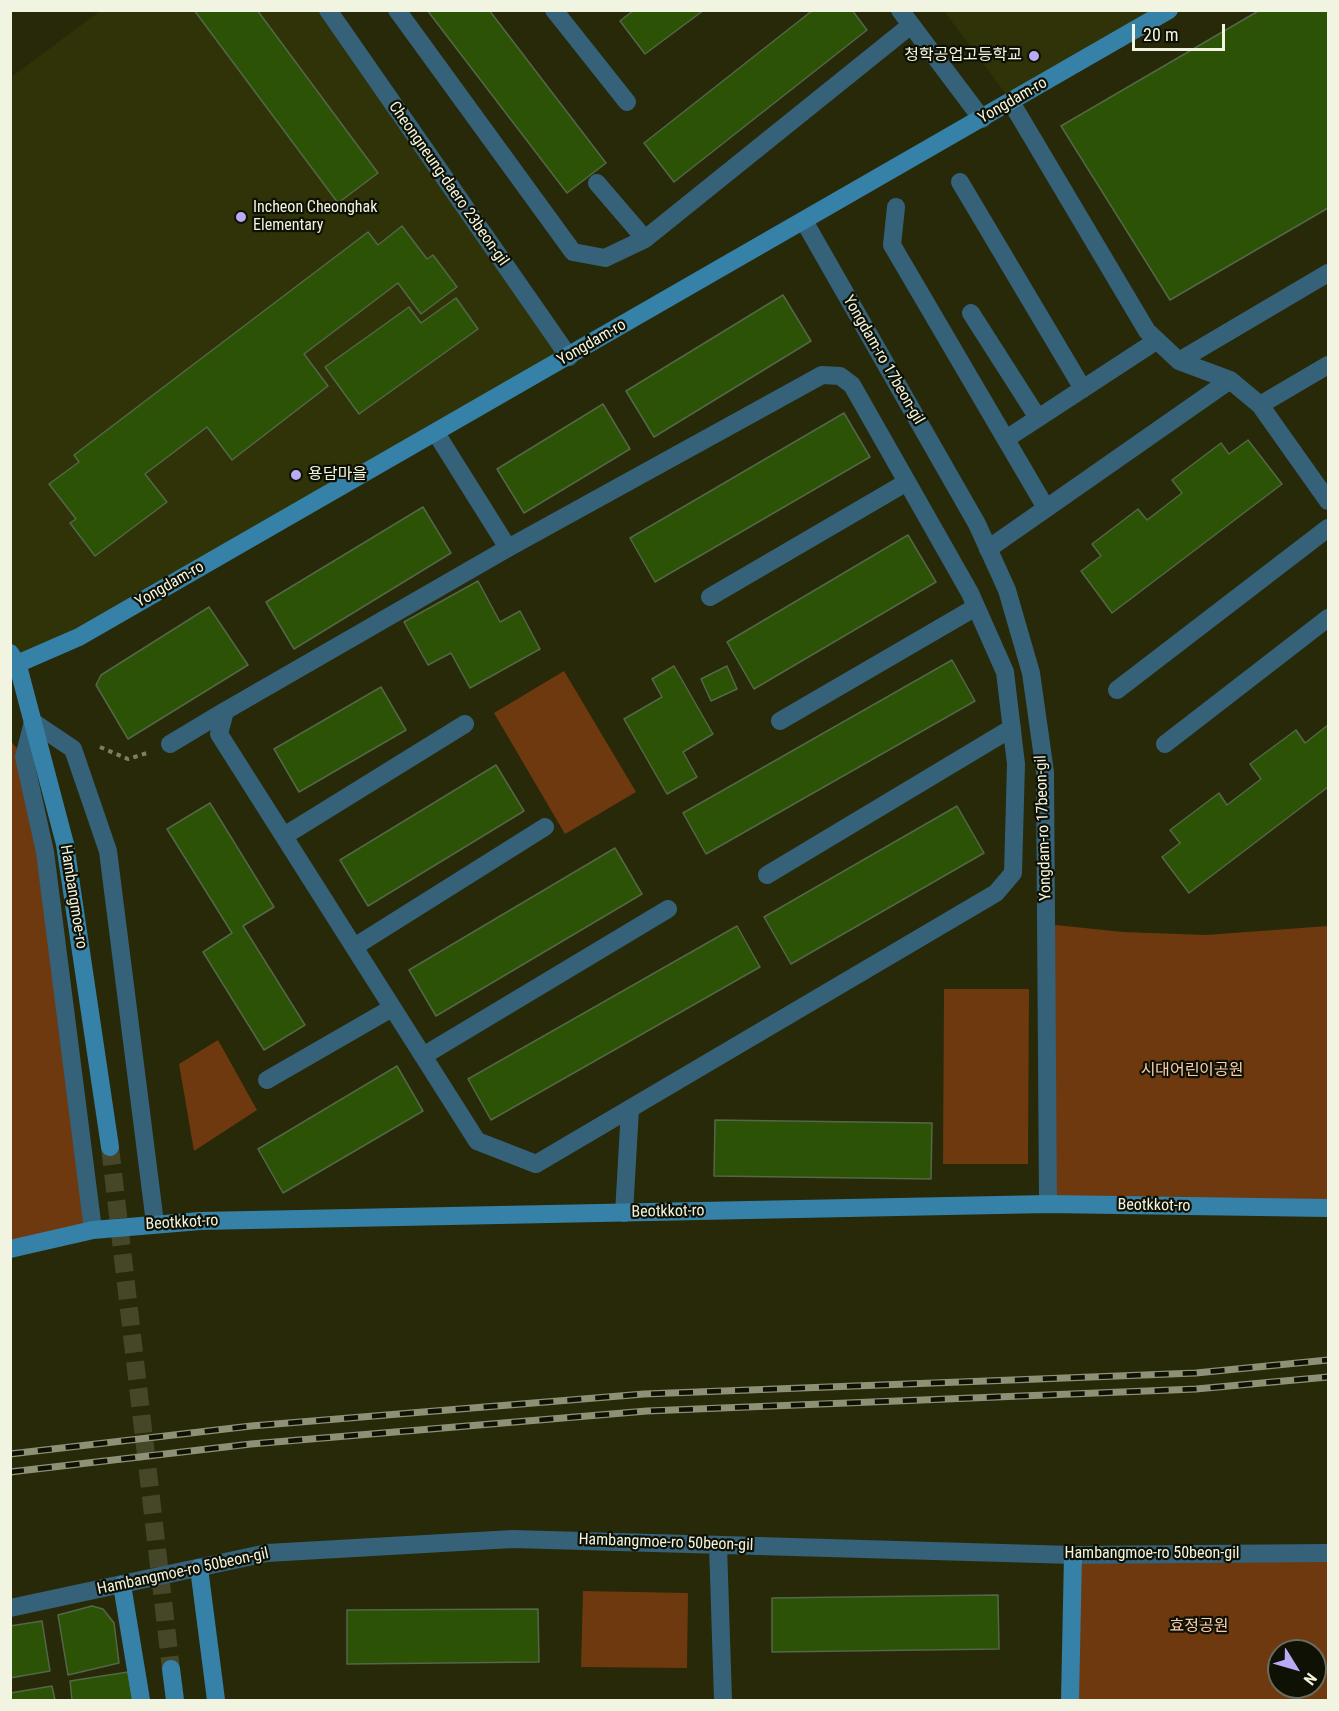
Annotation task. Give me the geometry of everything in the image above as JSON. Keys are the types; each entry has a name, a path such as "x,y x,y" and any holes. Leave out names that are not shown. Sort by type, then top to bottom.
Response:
{"street":[{"name":"Cheongneung-daero 23beon-gil","path":"328,10 569,357"},
{"path":"397,10 573,252 605,258 645,239 911,26"},
{"path":"554,10 627,102"},
{"path":"900,10 982,119"},
{"name":"Yongdam-ro","path":"13,662 79,637 1169,10"},
{"path":"1011,102 1147,332 1179,360 1230,380 1260,405 1329,501"},
{"path":"960,182 1083,389"},
{"path":"597,183 645,239"},
{"path":"896,207 892,245 1046,508"},
{"name":"Yongdam-ro 17beon-gil","path":"804,221 977,524 1007,591 1030,673 1045,772 1048,1204"},
{"path":"1179,360 1329,273"},
{"path":"971,314 1038,418"},
{"path":"1006,439 1156,341"},
{"path":"1260,405 1329,365"},
{"path":"170,744 225,711 508,548 822,375 840,376 852,385 907,482 976,607 1005,672 1016,764 1013,873 996,893 536,1164 477,1142 219,734 225,711"},
{"path":"988,549 1230,380"},
{"path":"436,433 508,548"},
{"path":"711,597 907,482"},
{"path":"1117,690 1329,528"},
{"path":"780,721 976,607"},
{"path":"1166,744 1329,618"},
{"name":"Hambangmoe-ro","path":"13,662 33,723 65,844 110,1147"},
{"path":"93,1230 45,852 24,757 33,723 73,749 108,851 155,1223"},
{"path":"284,836 465,724"},
{"path":"767,875 1012,728"},
{"path":"354,947 545,827"},
{"path":"423,1056 668,909"},
{"path":"267,1080 392,1008"},
{"path":"624,1213 630,1109"},
{"name":"Beotkkot-ro","path":"10,1249 93,1230 155,1223 1048,1204 1329,1208"},
{"name":"Hambangmoe-ro 50beon-gil","path":"10,1608 267,1553 513,1539 1073,1555 1329,1553"},
{"path":"718,1545 723,1701"},
{"path":"1070,1701 1073,1555"},
{"path":"199,1568 216,1701"},
{"path":"122,1585 141,1701"},
{"path":"171,1669 175,1701"}],"path":[{"path":"100,747 128,759 170,744"}],"shaded area":[{"name":"Incheon Cheonghak Elementary","path":"100,11 326,11 569,357 18,666 10,653 10,78"},
{"name":"청학공업고등학교","path":"944,11 1170,11 1011,101"}],"green space":[{"path":"564,671 636,792 565,834 494,713"},
{"path":"10,740 24,757 93,1230 10,1251"},
{"name":"시대어린이공원","path":"1046,924 1123,932 1206,935 1328,926 1328,1208 1048,1204"},
{"path":"944,989 1029,989 1028,1164 943,1164"},
{"path":"218,1040 257,1110 194,1151 179,1064"},
{"name":"효정공원","path":"1328,1553 1328,1700 1070,1700 1073,1555"},
{"path":"583,1591 688,1593 687,1668 581,1667"}],"building":[{"path":"194,10 257,10 378,173 338,203"},
{"path":"427,10 489,10 606,163 567,193"},
{"path":"634,10 704,10 645,54 620,21"},
{"path":"813,10 852,10 867,30 674,182 644,143"},
{"path":"1260,10 1328,10 1328,208 1170,300 1061,126"},
{"path":"402,226 427,259 433,255 457,287 421,314 398,283 304,354 328,386 232,460 207,427 145,474 167,502 95,556 70,523 76,519 49,484 79,462 74,455 368,232 378,245"},
{"path":"783,295 811,341 654,437 626,391"},
{"path":"456,298 478,329 359,414 325,367 409,307 421,323"},
{"path":"603,404 630,449 524,513 497,469"},
{"path":"844,413 870,457 655,582 630,538"},
{"path":"1248,440 1282,484 1112,613 1081,571 1101,556 1092,544 1138,509 1147,520 1182,493 1172,480 1221,443 1229,454"},
{"path":"423,507 451,553 294,649 266,602"},
{"path":"908,535 936,582 754,689 727,642"},
{"path":"478,581 500,622 520,611 540,649 470,688 451,653 428,665 404,622"},
{"path":"209,607 248,665 128,739 96,685 101,675"},
{"path":"952,660 975,701 706,854 683,813"},
{"path":"674,666 713,734 683,752 697,777 667,794 624,719 662,697 652,679"},
{"path":"727,666 737,689 711,701 701,679"},
{"path":"381,687 406,730 299,792 274,749"},
{"path":"1328,725 1328,787 1189,893 1162,857 1180,843 1170,830 1219,793 1227,805 1261,779 1250,764 1296,730 1305,743"},
{"path":"496,765 524,811 368,906 340,860"},
{"path":"210,803 274,907 243,926 305,1025 264,1050 203,952 232,933 167,829"},
{"path":"957,806 984,853 791,964 764,917"},
{"path":"615,848 642,894 436,1016 409,970"},
{"path":"737,926 760,967 491,1120 468,1079"},
{"path":"397,1066 423,1111 283,1193 258,1149"},
{"path":"715,1120 932,1123 931,1179 714,1176"},
{"path":"998,1595 999,1649 772,1652 772,1598"},
{"path":"92,1606 103,1609 114,1623 119,1663 68,1675 58,1615"},
{"path":"538,1609 539,1662 347,1664 347,1610"},
{"path":"42,1621 50,1671 10,1678 10,1626"},
{"path":"128,1672 133,1700 72,1700 70,1681"},
{"path":"52,1686 55,1700 10,1700 10,1693"}],"tunnel":[{"path":"110,1147 171,1669"}],"railway":[{"path":"10,1454 251,1426 644,1394 1196,1373 1328,1360"},
{"path":"10,1472 251,1444 647,1411 1196,1389 1328,1377"}],"place":[{"name":"청학공업고등학교","path":"1034,56"},
{"name":"Incheon Cheonghak Elementary","path":"241,217"},
{"name":"용담마을","path":"296,475"}]}
